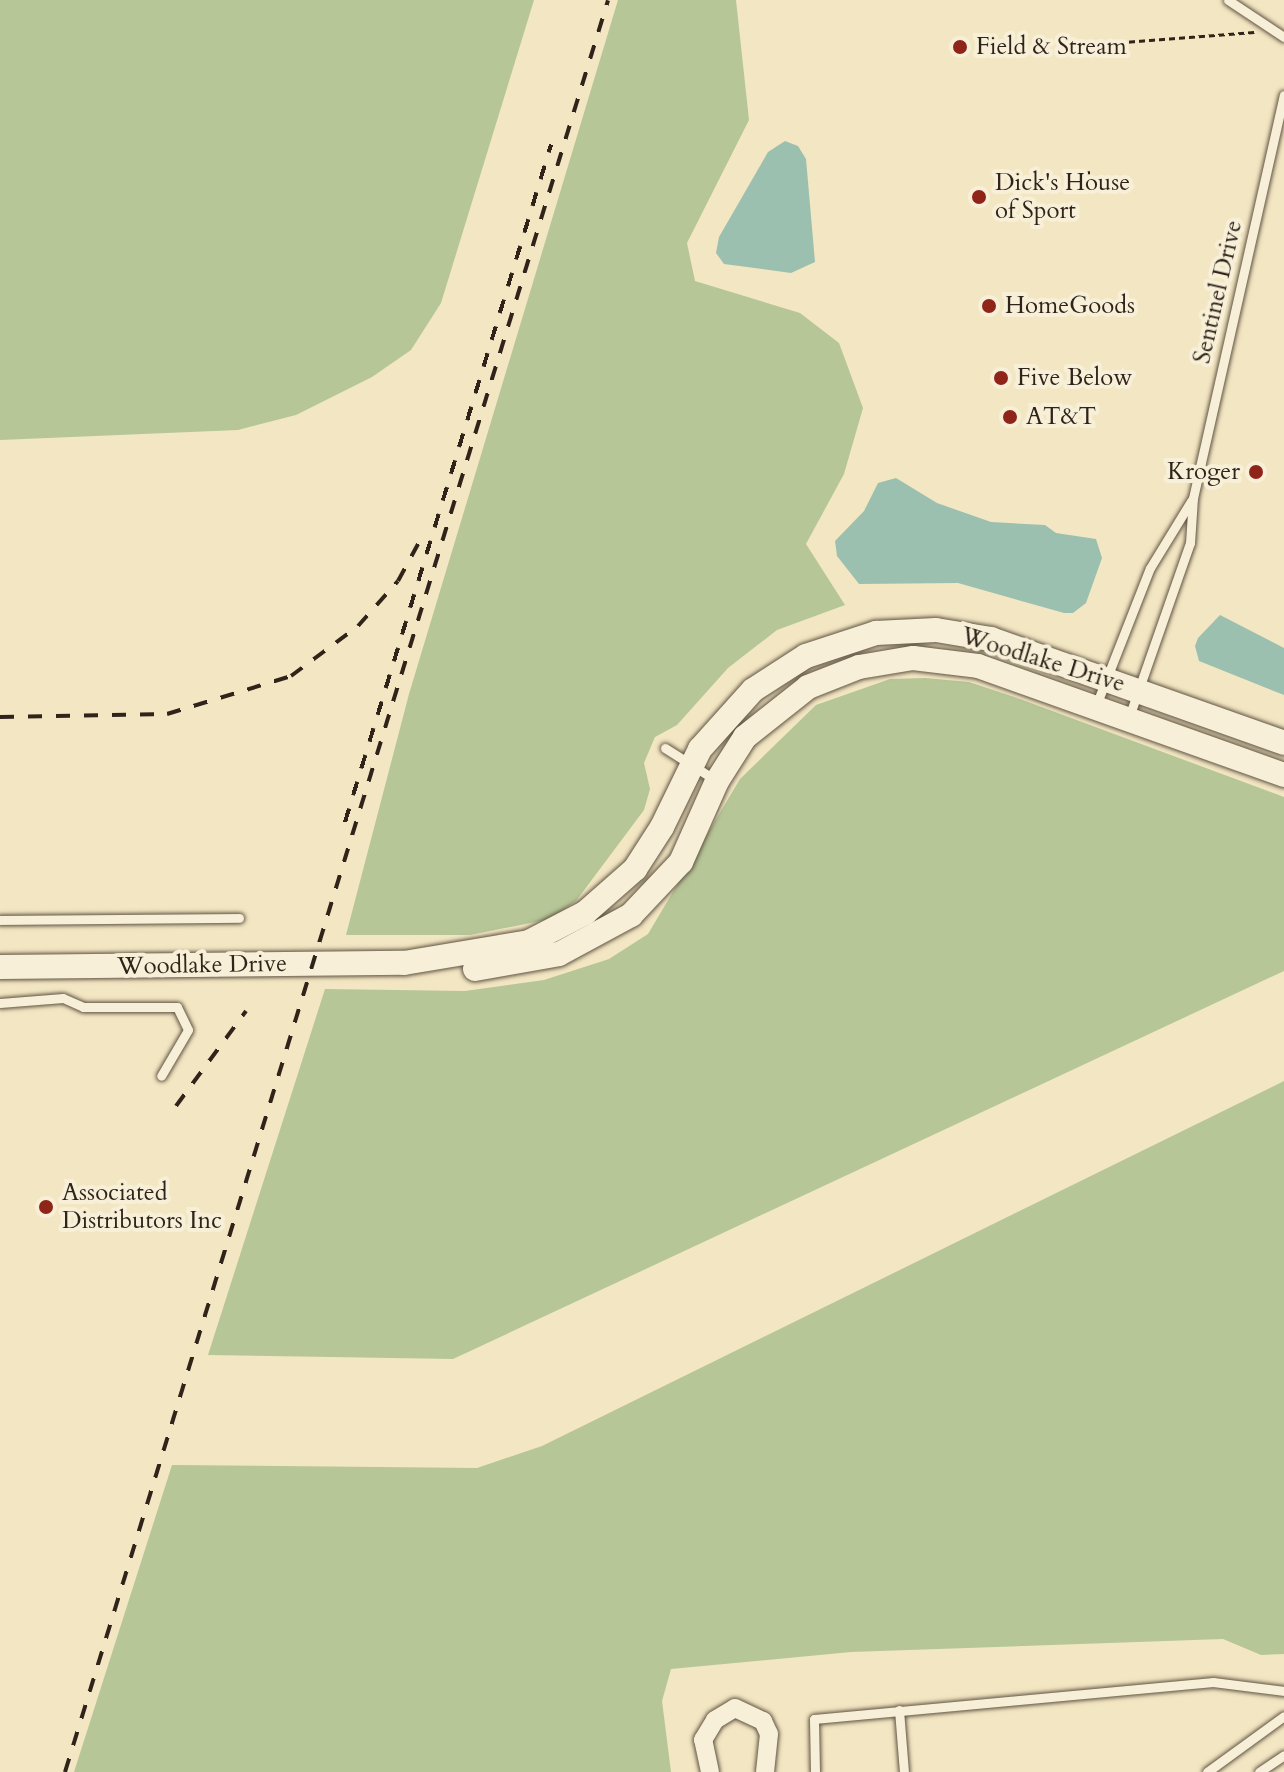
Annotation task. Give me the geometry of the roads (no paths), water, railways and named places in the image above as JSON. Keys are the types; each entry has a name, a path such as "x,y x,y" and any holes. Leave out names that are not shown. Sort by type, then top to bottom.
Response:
{"street":[{"name":"Woodlake Drive","path":"404,963 514,947 585,913 622,882 645,854 691,764 721,720 764,681 823,648 876,633 936,630 974,635 1284,743"},
{"name":"Woodlake Drive","path":"0,967 404,963 464,969 521,964 559,954 603,934 644,904 681,862 717,781 745,737 785,701 833,675 886,661 962,662 1284,775"},
{"path":"710,1772 703,1740 715,1720 735,1708 763,1721 769,1734 765,1772"}],"lane":[{"path":"1228,0 1284,37"},
{"name":"Sentinel Drive","path":"1128,720 1186,560 1193,498 1284,95"},
{"name":"Sentinel Drive","path":"1095,708 1150,568 1193,498"},
{"path":"665,748 717,781"},
{"path":"0,920 239,918"},
{"path":"0,1003 63,998 83,1007 177,1007 188,1030 161,1076"},
{"path":"815,1772 814,1719 1213,1682 1284,1691"},
{"path":"899,1710 904,1772"},
{"path":"1207,1772 1284,1716"},
{"path":"1259,1772 1284,1755"}],"railway":[{"path":"65,1772 608,0"},
{"path":"345,822 551,145"},
{"path":"0,717 167,714 291,676 358,626 398,581 423,535"},
{"path":"176,1106 246,1011"}],"place":[{"name":"Field & Stream","path":"960,47"},
{"name":"Dick's House of Sport","path":"979,197"},
{"name":"HomeGoods","path":"989,306"},
{"name":"Five Below","path":"1001,378"},
{"name":"AT&T","path":"1010,417"},
{"name":"Kroger","path":"1256,472"},
{"name":"Associated Distributors Inc","path":"46,1207"}]}
